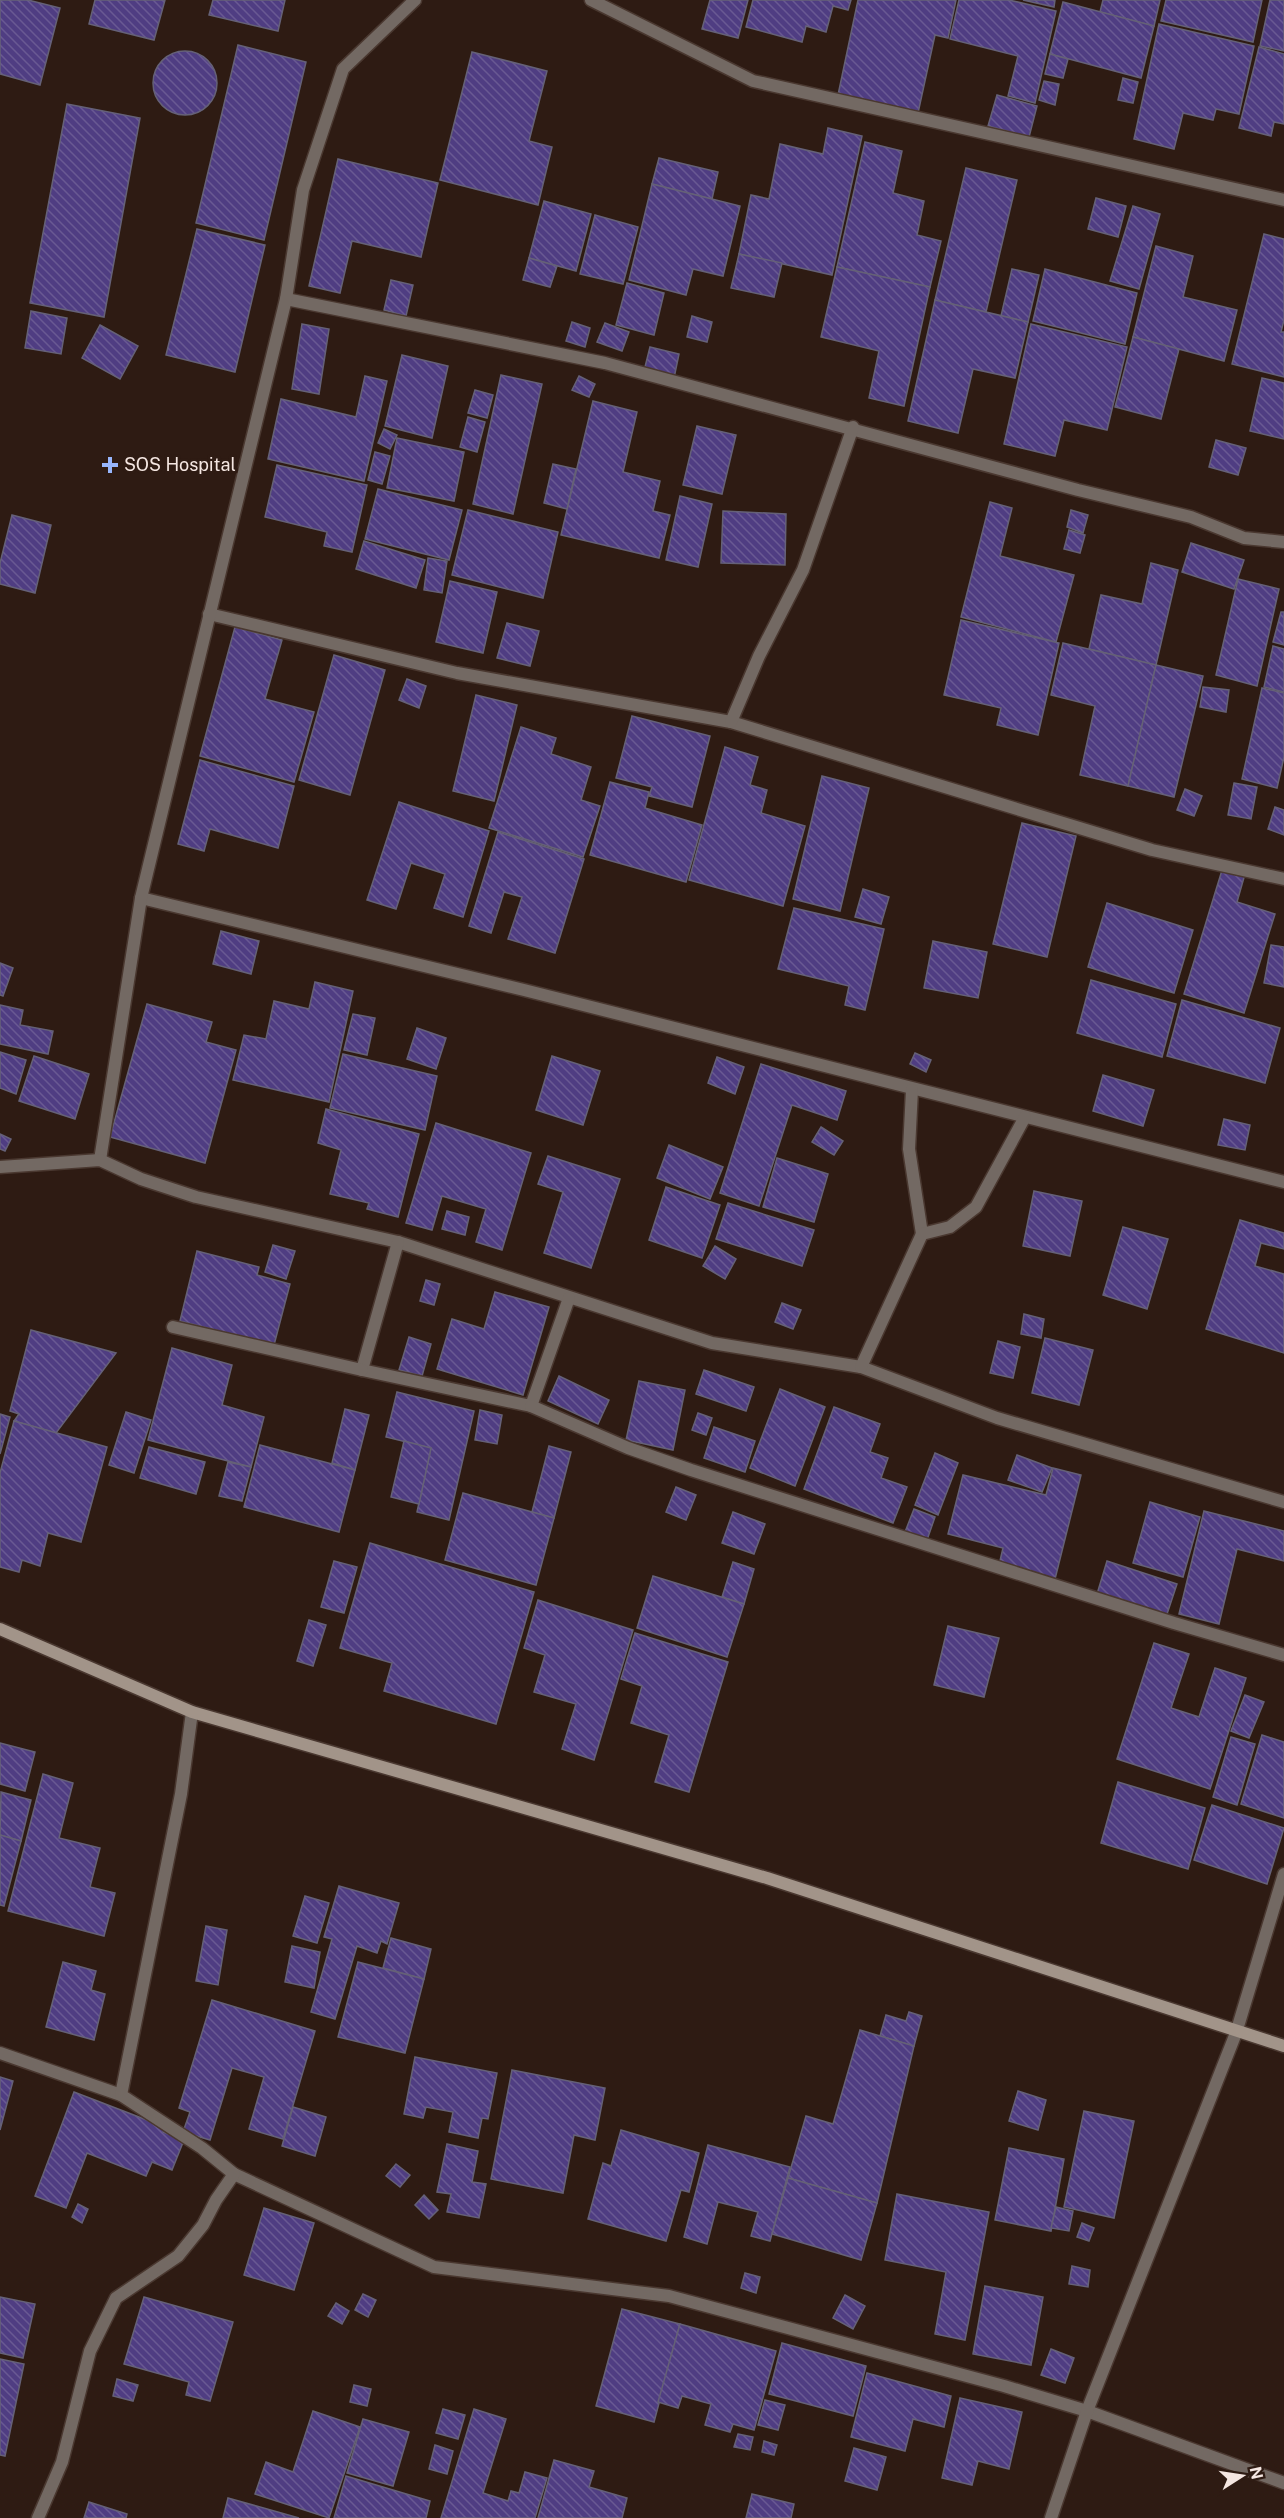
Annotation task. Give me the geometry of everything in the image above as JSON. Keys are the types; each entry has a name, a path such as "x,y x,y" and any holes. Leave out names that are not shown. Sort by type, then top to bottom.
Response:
{"street":[{"path":"100,1160 141,898 286,298 303,190 343,69 415,0"},
{"path":"591,0 753,81 1284,200"},
{"path":"286,298 605,363 853,427 1078,490 1191,517 1244,538 1284,542"},
{"path":"730,722 759,656 803,570 853,427"},
{"path":"209,614 457,673 730,722 1152,850 1284,879"},
{"path":"141,898 524,990 912,1090 1284,1182"},
{"path":"861,1367 922,1234 909,1149 912,1090"},
{"path":"922,1234 950,1227 976,1207 1025,1117"},
{"path":"0,1167 100,1160 141,1179 196,1197 398,1242 712,1343 861,1367 997,1418 1284,1502"},
{"path":"362,1370 398,1242"},
{"path":"531,1406 569,1298"},
{"path":"173,1327 531,1406 628,1448 691,1470 1163,1620 1284,1655"},
{"path":"0,1629 192,1712 767,1878 1236,2033 1284,2046"},
{"path":"121,2095 181,1794 192,1712"},
{"path":"1051,2518 1087,2411 1236,2033 1284,1874"},
{"path":"0,2054 121,2095 202,2148 234,2174 434,2267 669,2296 1004,2386 1087,2411 1284,2483"},
{"path":"38,2518 62,2462 90,2351 116,2298 178,2256 203,2224 234,2174"}],"building":[{"path":"0,0 28,0 60,8 40,85 0,74"},
{"path":"95,0 165,0 154,40 89,24"},
{"path":"213,0 285,0 278,31 209,15"},
{"path":"710,0 748,0 738,38 702,29"},
{"path":"753,0 851,0 848,10 833,6 826,32 806,26 802,42 746,27"},
{"path":"858,0 956,0 948,38 935,35 918,113 838,95"},
{"path":"959,0 1009,0 1056,11 1035,103 1008,96 1018,56 950,39"},
{"path":"1023,0 1055,0 1054,7"},
{"path":"1103,0 1160,0 1154,26 1100,12"},
{"path":"1166,0 1262,0 1253,42 1161,21"},
{"path":"1270,0 1284,0 1284,51 1260,46"},
{"path":"1063,2 1154,26 1141,78 1050,54"},
{"path":"1159,24 1254,46 1239,114 1216,109 1213,120 1183,113 1174,149 1134,139"},
{"path":"238,45 306,62 264,240 196,223"},
{"path":"1259,47 1284,54 1284,124 1274,122 1271,136 1239,128"},
{"path":"185,51 208,60 217,83 208,106 185,115 162,106 153,83 162,60"},
{"path":"472,52 547,71 529,141 552,147 538,205 440,180"},
{"path":"1050,54 1068,59 1063,78 1045,74"},
{"path":"1123,78 1138,82 1133,103 1118,100"},
{"path":"1044,81 1059,84 1055,105 1039,100"},
{"path":"997,95 1037,106 1029,137 988,126"},
{"path":"67,104 140,118 104,317 30,303"},
{"path":"828,128 862,136 832,275 739,254 751,195 769,199 780,144 823,154"},
{"path":"865,142 902,151 893,193 924,201 917,235 941,241 930,287 837,267"},
{"path":"659,158 718,172 712,199 652,184"},
{"path":"338,159 438,183 421,257 352,241 340,293 309,286"},
{"path":"966,168 1017,180 986,312 935,300"},
{"path":"652,184 740,206 723,276 693,269 686,295 629,280"},
{"path":"1096,198 1126,206 1118,237 1088,229"},
{"path":"544,201 591,214 576,271 529,258"},
{"path":"1133,206 1160,214 1139,289 1110,281"},
{"path":"595,215 638,227 623,284 580,274"},
{"path":"197,229 265,245 235,372 166,355"},
{"path":"1264,234 1284,239 1284,320 1281,332 1284,332 1284,377 1232,364"},
{"path":"1156,246 1193,256 1183,297 1237,310 1224,361 1133,337"},
{"path":"739,254 782,263 774,297 731,288"},
{"path":"529,258 557,266 550,287 523,280"},
{"path":"837,267 930,287 904,406 869,398 879,351 821,337"},
{"path":"1012,269 1039,275 1028,322 1001,316"},
{"path":"1045,269 1137,293 1125,344 1033,321"},
{"path":"391,280 413,285 406,316 384,310"},
{"path":"627,283 664,293 654,335 616,325"},
{"path":"935,300 1028,322 1015,378 973,369 958,433 908,421"},
{"path":"31,311 67,318 61,354 25,348"},
{"path":"692,316 712,322 707,342 687,337"},
{"path":"572,322 590,328 585,347 566,341"},
{"path":"605,323 629,332 622,351 597,342"},
{"path":"302,324 329,329 319,394 292,389"},
{"path":"1031,324 1127,347 1107,430 1064,420 1055,456 1004,444"},
{"path":"100,325 138,346 120,379 82,358"},
{"path":"1133,337 1179,349 1161,419 1115,407"},
{"path":"650,347 679,354 674,378 644,371"},
{"path":"402,355 448,366 432,438 385,426"},
{"path":"501,375 542,384 513,514 473,504"},
{"path":"365,376 387,381 364,481 268,459 281,399 356,417"},
{"path":"579,376 595,384 589,397 572,390"},
{"path":"1262,378 1284,383 1284,439 1250,431"},
{"path":"475,390 493,395 487,418 468,413"},
{"path":"593,401 637,412 623,472 660,481 653,511 670,515 659,558 561,535"},
{"path":"468,417 485,422 477,452 460,447"},
{"path":"697,426 736,435 722,494 683,485"},
{"path":"384,429 397,435 390,449 378,443"},
{"path":"397,438 464,452 454,501 387,488"},
{"path":"1216,440 1246,448 1238,475 1209,467"},
{"path":"375,452 390,456 382,484 368,480"},
{"path":"553,464 576,469 567,509 544,503"},
{"path":"277,465 367,485 352,552 324,546 327,532 265,517"},
{"path":"378,489 462,510 449,560 365,539"},
{"path":"680,496 712,504 698,567 666,560"},
{"path":"990,502 1012,508 1000,556 1074,575 1056,642 961,617"},
{"path":"468,510 558,532 543,598 452,575"},
{"path":"1071,510 1088,515 1083,533 1067,527"},
{"path":"723,511 786,514 785,565 721,563"},
{"path":"12,515 51,525 35,593 0,584 0,563"},
{"path":"1069,530 1085,535 1080,553 1064,549"},
{"path":"364,541 425,560 416,588 356,569"},
{"path":"1191,543 1244,560 1234,589 1182,572"},
{"path":"428,558 447,561 442,593 424,590"},
{"path":"1151,563 1178,570 1156,665 1089,649 1101,595 1142,604"},
{"path":"1238,579 1279,589 1257,686 1216,675"},
{"path":"450,581 497,592 483,653 436,642"},
{"path":"1281,612 1284,612 1284,645 1273,642"},
{"path":"961,620 1059,643 1038,735 997,725 1001,708 944,695"},
{"path":"507,623 539,631 530,666 497,658"},
{"path":"235,627 282,640 265,699 314,712 294,782 200,756"},
{"path":"1063,643 1156,665 1128,786 1080,775 1095,706 1051,695"},
{"path":"1273,646 1284,649 1284,692 1264,687"},
{"path":"334,655 385,670 350,795 299,780"},
{"path":"1156,665 1203,676 1174,797 1128,786"},
{"path":"407,679 426,686 419,708 399,700"},
{"path":"1203,687 1229,690 1226,712 1200,707"},
{"path":"1262,688 1284,693 1284,757 1277,788 1242,779"},
{"path":"476,695 517,705 494,801 453,791"},
{"path":"632,716 710,736 692,807 649,796 652,787 616,778"},
{"path":"521,727 556,738 551,754 591,767 581,800 600,806 583,857 489,828"},
{"path":"725,747 758,757 750,785 767,790 761,813 805,826 783,906 689,880"},
{"path":"200,760 294,786 278,848 210,829 204,851 178,844"},
{"path":"822,776 869,788 840,911 793,899"},
{"path":"610,782 649,792 645,808 702,825 686,882 590,855"},
{"path":"1234,783 1257,787 1251,819 1228,815"},
{"path":"1185,789 1202,796 1194,816 1177,810"},
{"path":"399,802 489,831 463,917 434,908 445,874 411,863 396,909 367,900"},
{"path":"1275,807 1284,810 1284,835 1268,829"},
{"path":"1022,823 1076,836 1047,957 993,944"},
{"path":"498,832 584,859 555,953 508,939 522,897 504,892 491,933 469,926"},
{"path":"1223,867 1245,874 1237,902 1275,914 1244,1013 1184,994"},
{"path":"863,889 889,897 881,924 855,917"},
{"path":"1107,903 1193,930 1174,993 1088,967"},
{"path":"794,908 884,929 865,1010 845,1005 849,986 778,969"},
{"path":"221,931 259,941 251,974 213,964"},
{"path":"933,941 987,952 978,998 924,988"},
{"path":"1271,945 1284,947 1284,987 1264,983"},
{"path":"0,963 13,968 3,996 0,995"},
{"path":"1091,980 1176,1004 1162,1057 1077,1033"},
{"path":"315,982 353,991 329,1102 233,1080 244,1035 266,1039 274,1001 309,1009"},
{"path":"1182,1000 1280,1028 1265,1083 1167,1056"},
{"path":"147,1004 212,1022 206,1042 236,1050 205,1163 110,1137"},
{"path":"0,1005 23,1010 20,1025 53,1031 48,1054 0,1044"},
{"path":"353,1014 375,1018 367,1055 344,1050"},
{"path":"417,1028 446,1038 436,1069 407,1059"},
{"path":"0,1052 26,1060 16,1094 0,1088"},
{"path":"915,1053 931,1060 926,1072 910,1064"},
{"path":"343,1054 437,1076 425,1130 330,1108"},
{"path":"34,1056 89,1074 75,1119 19,1101"},
{"path":"552,1056 600,1071 583,1125 536,1110"},
{"path":"717,1057 744,1067 735,1094 708,1083"},
{"path":"761,1064 846,1091 837,1120 792,1105 759,1206 720,1193"},
{"path":"1103,1075 1154,1090 1143,1126 1093,1111"},
{"path":"326,1109 419,1134 398,1217 367,1209 369,1203 330,1194 341,1150 318,1143"},
{"path":"1224,1119 1250,1125 1245,1150 1218,1145"},
{"path":"436,1123 531,1153 502,1250 476,1242 486,1209 442,1196 432,1230 406,1223"},
{"path":"821,1127 843,1141 834,1155 812,1142"},
{"path":"0,1134 11,1139 5,1151 0,1149"},
{"path":"669,1145 723,1167 710,1199 657,1178"},
{"path":"548,1156 620,1179 591,1268 544,1253 563,1192 538,1184"},
{"path":"777,1158 828,1174 814,1222 763,1207"},
{"path":"666,1187 720,1205 702,1258 649,1240"},
{"path":"1034,1191 1082,1201 1070,1256 1023,1246"},
{"path":"728,1203 814,1230 802,1266 716,1239"},
{"path":"447,1211 469,1217 465,1235 442,1229"},
{"path":"1240,1220 1284,1233 1284,1249 1261,1243 1255,1266 1284,1274 1284,1353 1206,1329"},
{"path":"1123,1227 1168,1239 1147,1309 1103,1295"},
{"path":"273,1245 295,1251 286,1279 265,1272"},
{"path":"715,1246 736,1259 725,1279 703,1266"},
{"path":"197,1251 259,1267 257,1275 290,1284 274,1345 180,1321"},
{"path":"426,1280 440,1284 434,1305 420,1301"},
{"path":"495,1292 549,1307 523,1395 437,1369 452,1319 484,1329"},
{"path":"782,1303 801,1310 793,1329 775,1322"},
{"path":"1024,1314 1044,1319 1041,1338 1021,1334"},
{"path":"31,1330 116,1353 56,1433 14,1421 19,1414 10,1411"},
{"path":"409,1337 431,1344 422,1376 399,1370"},
{"path":"1045,1338 1093,1350 1079,1405 1032,1393"},
{"path":"998,1341 1020,1347 1013,1378 990,1373"},
{"path":"172,1348 232,1365 222,1405 264,1417 251,1467 148,1440"},
{"path":"704,1370 754,1387 746,1411 696,1394"},
{"path":"559,1376 609,1400 598,1424 548,1401"},
{"path":"639,1381 685,1390 673,1450 626,1440"},
{"path":"780,1389 825,1407 795,1486 750,1468"},
{"path":"397,1392 474,1411 449,1520 417,1512 431,1448 386,1437"},
{"path":"834,1407 880,1424 870,1452 888,1458 881,1478 907,1487 893,1523 804,1489"},
{"path":"345,1409 369,1415 355,1470 332,1463"},
{"path":"480,1410 502,1415 497,1444 475,1440"},
{"path":"126,1412 151,1420 134,1473 109,1465"},
{"path":"698,1413 712,1418 706,1435 692,1430"},
{"path":"0,1414 10,1417 0,1454"},
{"path":"14,1421 107,1447 81,1542 48,1533 40,1566 22,1560 19,1572 0,1567 0,1473"},
{"path":"714,1427 755,1441 745,1472 704,1458"},
{"path":"404,1441 431,1448 419,1504 391,1497"},
{"path":"260,1445 355,1470 339,1532 244,1507"},
{"path":"549,1446 571,1452 554,1518 532,1512"},
{"path":"149,1447 205,1462 196,1494 140,1478"},
{"path":"935,1453 958,1463 938,1515 915,1505"},
{"path":"1017,1455 1052,1468 1042,1492 1008,1480"},
{"path":"228,1462 251,1467 242,1501 219,1496"},
{"path":"1053,1468 1081,1475 1055,1579 999,1565 1003,1548 948,1534 963,1475 1046,1495"},
{"path":"676,1487 696,1495 686,1520 666,1512"},
{"path":"463,1493 554,1518 536,1585 445,1560"},
{"path":"1150,1502 1200,1517 1183,1577 1133,1563"},
{"path":"914,1509 935,1517 927,1540 905,1532"},
{"path":"1204,1511 1284,1531 1284,1561 1237,1549 1219,1624 1179,1614"},
{"path":"733,1512 765,1524 754,1554 722,1543"},
{"path":"370,1543 534,1592 496,1724 384,1691 392,1663 340,1648"},
{"path":"334,1561 357,1567 344,1613 321,1607"},
{"path":"1107,1561 1177,1584 1166,1617 1097,1594"},
{"path":"733,1562 754,1569 744,1604 722,1597"},
{"path":"653,1576 744,1604 727,1657 637,1628"},
{"path":"538,1600 633,1630 594,1760 562,1749 576,1704 534,1692 545,1655 524,1648"},
{"path":"309,1620 326,1625 313,1666 297,1661"},
{"path":"948,1626 999,1638 984,1697 934,1685"},
{"path":"635,1633 728,1662 689,1792 655,1782 669,1735 631,1723 642,1686 621,1679"},
{"path":"1154,1643 1189,1654 1171,1708 1199,1717 1215,1668 1246,1678 1210,1789 1117,1759"},
{"path":"1245,1695 1264,1702 1249,1738 1231,1731"},
{"path":"1262,1735 1284,1742 1284,1818 1241,1804"},
{"path":"1231,1737 1255,1744 1237,1805 1213,1797"},
{"path":"0,1743 35,1752 25,1791 0,1784"},
{"path":"43,1774 73,1783 59,1838 100,1848 90,1887 115,1893 104,1936 8,1911"},
{"path":"1118,1782 1205,1808 1188,1869 1101,1843"},
{"path":"1,1792 31,1800 21,1841 0,1835"},
{"path":"1212,1805 1284,1828 1267,1884 1194,1860"},
{"path":"0,1835 21,1841 4,1906 0,1905"},
{"path":"339,1886 399,1903 387,1944 381,1941 377,1953 357,1946 335,2019 311,2012 332,1939 324,1937"},
{"path":"305,1896 329,1903 317,1943 293,1936"},
{"path":"206,1926 227,1930 218,1985 196,1981"},
{"path":"391,1938 431,1949 424,1979 383,1968"},
{"path":"292,1946 320,1952 314,1988 285,1982"},
{"path":"63,1962 96,1971 91,1990 105,1994 94,2040 46,2027"},
{"path":"358,1962 424,1979 405,2053 338,2037"},
{"path":"212,2000 315,2031 283,2139 249,2129 264,2077 232,2068 210,2140 183,2132 190,2112 179,2108"},
{"path":"909,2012 922,2016 914,2046 880,2036 886,2015 906,2021"},
{"path":"860,2030 914,2046 877,2203 788,2178 806,2116 833,2124"},
{"path":"415,2057 497,2073 488,2119 482,2118 478,2138 449,2132 453,2112 426,2107 423,2118 404,2114"},
{"path":"512,2070 605,2088 595,2140 574,2135 563,2193 491,2179"},
{"path":"0,2077 13,2081 0,2130"},
{"path":"1018,2091 1046,2100 1038,2130 1009,2121"},
{"path":"74,2092 165,2127 163,2132 184,2140 172,2170 152,2162 146,2176 87,2153 66,2208 35,2196"},
{"path":"293,2107 326,2117 315,2156 282,2146"},
{"path":"1084,2111 1134,2121 1114,2218 1064,2207"},
{"path":"621,2130 699,2153 689,2192 681,2190 666,2241 588,2219 603,2163 611,2166"},
{"path":"447,2144 478,2151 472,2182 486,2184 479,2218 447,2212 451,2194 437,2192"},
{"path":"708,2145 790,2167 770,2241 751,2236 758,2212 718,2202 707,2244 684,2237"},
{"path":"1009,2148 1064,2159 1051,2231 995,2220"},
{"path":"396,2164 410,2175 400,2187 386,2176"},
{"path":"788,2178 877,2203 861,2260 772,2234"},
{"path":"897,2194 989,2212 965,2340 935,2334 946,2272 885,2260"},
{"path":"424,2195 438,2210 429,2219 415,2205"},
{"path":"78,2204 88,2209 82,2223 72,2217"},
{"path":"1056,2207 1073,2211 1069,2231 1051,2228"},
{"path":"264,2208 314,2223 294,2290 244,2275"},
{"path":"1082,2223 1094,2228 1089,2241 1077,2237"},
{"path":"1072,2266 1090,2270 1088,2287 1069,2284"},
{"path":"745,2273 760,2277 756,2293 741,2288"},
{"path":"985,2286 1043,2297 1031,2365 973,2354"},
{"path":"363,2294 376,2300 368,2317 355,2310"},
{"path":"845,2295 865,2306 853,2329 833,2318"},
{"path":"0,2297 35,2304 23,2358 0,2353"},
{"path":"144,2297 233,2322 210,2401 186,2395 189,2382 124,2364"},
{"path":"336,2303 349,2311 342,2324 328,2316"},
{"path":"622,2309 680,2324 654,2422 596,2406"},
{"path":"680,2324 776,2351 754,2430 733,2424 730,2432 705,2425 711,2404 682,2396 678,2408 658,2402"},
{"path":"782,2343 866,2366 853,2416 769,2394"},
{"path":"1051,2349 1074,2358 1065,2383 1041,2375"},
{"path":"0,2359 24,2364 5,2456 0,2455"},
{"path":"867,2373 951,2396 944,2427 913,2419 905,2451 851,2437"},
{"path":"117,2379 138,2385 133,2401 113,2396"},
{"path":"354,2385 371,2389 367,2406 350,2402"},
{"path":"960,2398 1022,2412 1009,2469 978,2461 972,2485 942,2478"},
{"path":"765,2400 785,2405 778,2430 758,2425"},
{"path":"443,2409 465,2415 458,2439 436,2433"},
{"path":"474,2409 506,2419 483,2493 508,2501 511,2491 519,2493 525,2472 547,2478 535,2518 441,2518"},
{"path":"313,2411 360,2427 329,2518 255,2494 266,2462 293,2472"},
{"path":"363,2419 409,2432 393,2486 347,2473"},
{"path":"738,2434 753,2437 750,2450 734,2447"},
{"path":"764,2441 777,2445 774,2455 762,2452"},
{"path":"435,2445 453,2451 447,2474 429,2469"},
{"path":"854,2448 886,2457 877,2490 845,2481"},
{"path":"554,2460 594,2471 589,2487 627,2498 622,2518 538,2518"},
{"path":"346,2476 430,2501 426,2518 334,2518"},
{"path":"752,2494 794,2504 791,2518 746,2518"},
{"path":"228,2498 299,2518 223,2518"},
{"path":"89,2502 127,2514 126,2518 84,2518"}],"place":[{"name":"SOS Hospital","path":"110,465"}]}
